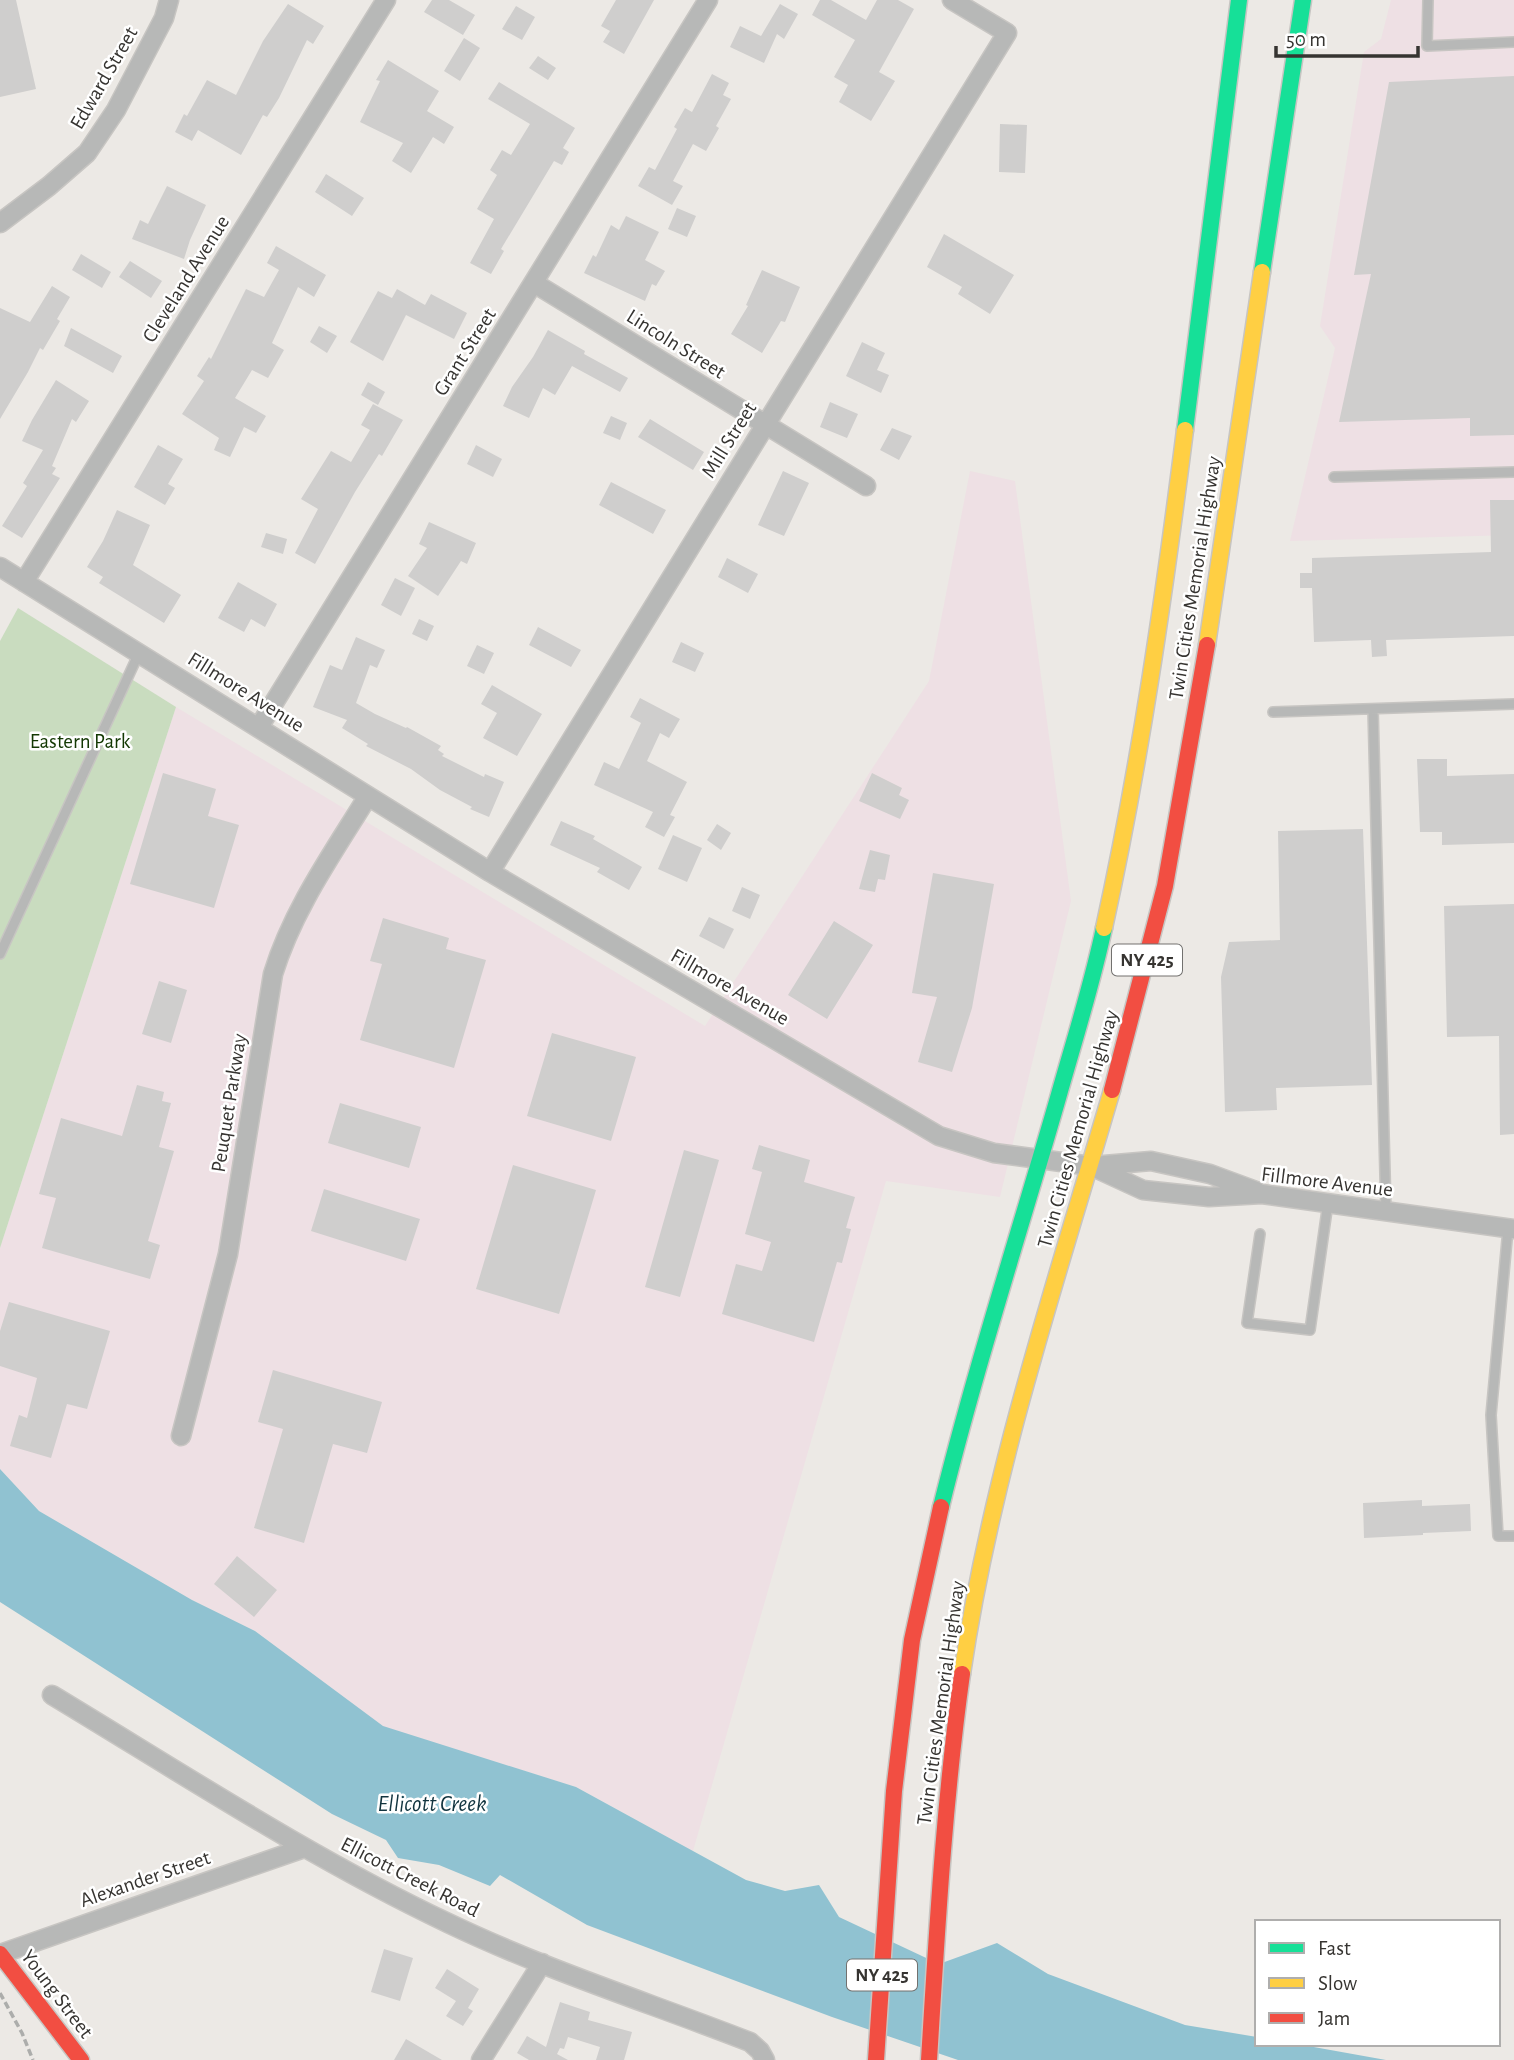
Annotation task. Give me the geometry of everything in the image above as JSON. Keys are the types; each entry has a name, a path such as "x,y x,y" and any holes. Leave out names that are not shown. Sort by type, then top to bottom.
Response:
{"main road":[{"name":"Twin Cities Memorial Highway","path":"876,2060 894,1791 912,1640 964,1413 998,1306 1099,951 1121,849 1147,702 1177,491 1239,0"},
{"name":"Twin Cities Memorial Highway","path":"929,2060 938,1907 955,1727 971,1614 1014,1428 1125,1046 1165,886 1201,685 1303,0"},
{"name":"Young Street","path":"0,1954 78,2059"}],"street":[{"name":"Edward Street","path":"0,223 87,153 116,110 164,18 169,0"},
{"name":"Cleveland Avenue","path":"24,582 386,0"},
{"name":"Grant Street","path":"259,727 708,0"},
{"name":"Mill Street","path":"490,872 1007,33 952,0"},
{"name":"Lincoln Street","path":"534,283 866,486"},
{"name":"Fillmore Avenue","path":"0,567 490,872 939,1136 994,1153 1091,1166 1143,1190 1209,1197 1262,1194 1511,1229"},
{"name":"Peuquet Parkway","path":"181,1436 228,1254 273,974 296,915 368,796"},
{"path":"1091,1166 1151,1161 1210,1174 1262,1194"},
{"name":"Ellicott Creek Road","path":"52,1695 304,1848 388,1894 542,1963 750,2042 765,2060"},
{"name":"Alexander Street","path":"0,1954 304,1848"},
{"path":"481,2060 542,1963"}],"lane":[{"path":"1428,0 1427,47 1514,42"},
{"path":"1334,477 1514,472"},
{"path":"0,954 139,653"},
{"path":"1272,712 1514,704"},
{"path":"1373,709 1386,1212"},
{"path":"1260,1234 1247,1323 1310,1331 1328,1203"},
{"path":"1511,1229 1491,1415 1498,1536 1514,1536"}],"path":[{"path":"0,1993 33,2060"}],"shaded area":[{"path":"1391,0 1514,0 1514,535 1290,541 1335,348 1320,326 1364,52 1381,39"},
{"path":"970,471 1015,481 1071,901 1000,1197 886,1181 693,1851 576,1787 383,1727 255,1631 192,1600 39,1511 0,1469 0,1248 176,707 705,1026 929,681"}],"green space":[{"name":"Eastern Park","path":"18,608 176,707 0,1248 0,641"}],"water":[{"name":"Ellicott Creek","path":"0,1469 39,1511 192,1600 255,1631 383,1726 576,1787 746,1880 785,1891 819,1885 839,1917 939,1964 997,1943 1048,1974 1185,2025 1255,2037 1255,2046 1308,2046 1386,2060 958,2060 832,2017 587,1925 500,1875 490,1886 439,1865 398,1858 386,1840 332,1814 0,1602"}],"building":[{"path":"0,0 16,0 36,89 0,97"},
{"path":"432,0 449,0 475,15 463,35 424,12"},
{"path":"616,0 654,0 624,54 603,42 610,31 601,26"},
{"path":"820,0 831,0 866,20 877,0 898,0 914,9 879,72 895,81 871,121 839,102 848,85 834,77 855,40 812,15"},
{"path":"288,4 324,26 313,44 307,40 279,98 267,117 263,115 241,155 198,130 192,141 175,132 207,80 236,95 263,41"},
{"path":"780,4 798,14 784,39 777,34 764,63 730,47 740,26 761,36"},
{"path":"516,6 535,17 522,40 502,29"},
{"path":"464,38 480,48 460,81 444,71"},
{"path":"538,56 556,68 548,80 529,68"},
{"path":"388,60 439,91 427,111 454,127 444,144 433,137 411,173 392,161 403,143 360,122 380,81 376,80"},
{"path":"712,74 729,83 723,95 731,99 706,151 693,144 673,181 683,186 672,205 638,186 649,167 655,170 685,108 692,112"},
{"path":"1514,76 1514,435 1470,436 1470,418 1339,422 1371,274 1354,275 1389,82"},
{"path":"499,82 575,128 563,148 569,152 562,165 554,161 501,249 504,251 491,274 470,263 494,219 477,209 497,175 490,170 502,150 511,155 530,124 488,99"},
{"path":"1000,124 1027,125 1025,173 999,172"},
{"path":"326,174 364,198 352,216 315,192"},
{"path":"167,186 206,205 184,259 132,239 140,220 148,224"},
{"path":"677,208 696,216 687,237 668,229"},
{"path":"626,216 659,232 645,260 665,271 656,286 652,284 645,301 584,273 593,255 596,257 611,225 619,230"},
{"path":"944,234 1014,275 990,314 958,294 962,287 927,267"},
{"path":"276,246 326,275 314,297 298,287 272,343 284,350 268,378 252,370 235,398 266,416 256,433 244,427 230,457 214,450 219,438 182,414 204,381 197,376 209,357 211,359 246,289 264,297 279,270 267,263"},
{"path":"81,254 111,272 102,288 72,270"},
{"path":"130,261 162,281 151,298 119,277"},
{"path":"762,270 800,287 785,322 781,321 762,353 731,334 748,306 746,305"},
{"path":"52,286 70,297 57,319 60,321 43,350 40,348 0,419 0,308 30,322"},
{"path":"397,289 425,305 431,294 467,313 454,339 406,315 383,361 350,342 378,291 392,298"},
{"path":"319,326 337,336 327,353 310,342"},
{"path":"71,328 122,356 113,373 64,346"},
{"path":"548,330 628,378 620,392 572,366 555,395 543,388 529,418 503,406"},
{"path":"862,342 885,353 877,370 889,375 881,393 846,376"},
{"path":"56,380 89,401 76,422 72,419 52,466 56,468 52,474 60,478 22,538 2,526 27,486 23,483 43,450 22,441"},
{"path":"368,382 385,392 378,405 361,395"},
{"path":"830,402 858,414 847,438 820,427"},
{"path":"373,404 403,420 382,456 379,454 355,492 315,564 295,553 318,509 301,499 331,451 351,462 370,430 361,425"},
{"path":"611,416 627,423 620,440 603,433"},
{"path":"650,419 704,452 693,470 638,437"},
{"path":"892,428 912,436 899,460 880,450"},
{"path":"158,445 183,459 168,484 175,488 165,505 134,487"},
{"path":"476,445 502,459 493,477 467,464"},
{"path":"783,471 809,483 784,536 758,525"},
{"path":"611,482 666,510 653,534 599,505"},
{"path":"1490,500 1514,500 1514,636 1386,640 1387,656 1372,657 1371,640 1314,642 1312,588 1300,588 1300,573 1312,573 1312,558 1491,552"},
{"path":"117,510 150,525 133,565 181,595 164,623 99,583 103,577 87,567"},
{"path":"429,522 476,543 467,564 461,561 438,596 408,576 427,548 419,544"},
{"path":"266,533 287,539 283,554 261,547"},
{"path":"727,558 758,574 748,593 718,577"},
{"path":"395,578 415,588 401,616 381,605"},
{"path":"238,582 277,604 265,627 251,619 244,632 218,618"},
{"path":"419,619 434,626 427,641 412,634"},
{"path":"538,627 581,650 571,667 529,645"},
{"path":"356,637 385,650 377,668 370,665 356,703 441,746 438,750 444,754 442,756 484,777 485,774 504,782 489,817 470,809 472,807 440,790 411,769 366,746 368,744 342,728 347,720 313,707 330,665 342,670"},
{"path":"681,642 704,653 695,672 672,662"},
{"path":"477,645 494,653 484,674 467,666"},
{"path":"492,685 542,714 517,756 483,738 497,713 481,704"},
{"path":"640,698 680,719 669,738 660,733 647,761 687,782 670,815 675,817 664,837 645,827 653,812 594,785 604,762 619,769 641,723 630,717"},
{"path":"1417,759 1447,759 1447,776 1514,774 1514,843 1442,845 1442,832 1420,832"},
{"path":"163,773 216,789 208,816 239,825 214,908 130,884"},
{"path":"872,773 902,788 899,795 909,800 900,819 859,801"},
{"path":"561,821 595,836 593,839 642,867 629,890 597,872 600,868 550,845"},
{"path":"717,824 731,833 721,850 707,840"},
{"path":"1363,829 1372,1085 1276,1088 1277,1110 1225,1112 1221,977 1229,942 1280,940 1278,831"},
{"path":"673,835 702,848 687,882 658,869"},
{"path":"870,850 890,855 885,880 878,879 875,892 859,889"},
{"path":"933,873 994,884 972,1008 952,1072 918,1062 937,997 912,993"},
{"path":"742,887 760,895 750,919 732,911"},
{"path":"1514,904 1514,1134 1500,1135 1499,1036 1447,1037 1444,906"},
{"path":"709,917 734,929 724,949 699,936"},
{"path":"383,918 449,938 446,949 486,960 454,1068 360,1040 382,964 370,961"},
{"path":"834,921 873,945 827,1019 788,995"},
{"path":"159,981 187,990 171,1043 142,1034"},
{"path":"552,1033 636,1057 611,1141 527,1116"},
{"path":"137,1085 164,1092 162,1101 171,1103 159,1147 174,1151 148,1241 160,1245 150,1279 42,1248 56,1198 39,1194 61,1118 122,1136"},
{"path":"340,1103 421,1127 409,1168 328,1143"},
{"path":"759,1145 810,1160 804,1182 855,1197 846,1228 851,1229 842,1263 837,1262 814,1342 722,1314 736,1264 762,1271 771,1242 745,1234 762,1172 752,1169"},
{"path":"684,1150 719,1160 680,1297 645,1287"},
{"path":"513,1165 596,1190 559,1314 476,1289"},
{"path":"324,1189 420,1219 406,1261 311,1231"},
{"path":"9,1302 110,1331 87,1409 67,1404 51,1458 10,1446 19,1415 27,1418 37,1378 0,1366 0,1331"},
{"path":"273,1370 382,1402 367,1453 333,1444 304,1543 254,1528 283,1429 258,1422"},
{"path":"1422,1500 1422,1506 1470,1504 1471,1531 1364,1538 1363,1503"},
{"path":"237,1556 277,1590 254,1617 214,1584"},
{"path":"384,1949 413,1958 400,2001 371,1992"},
{"path":"447,1969 479,1989 468,2008 473,2011 463,2026 446,2016 456,2001 435,1988"},
{"path":"560,2002 590,2012 588,2020 632,2032 624,2060 596,2060 600,2047 568,2037 564,2049 560,2048 557,2054 568,2060 529,2060 517,2053 527,2036 546,2047"},
{"path":"406,2039 442,2060 394,2060"}],"traffic: fast":[{"path":"1185,430 1239,0"},
{"path":"1262,272 1303,0"},
{"path":"941,1507 1104,928"}],"traffic: slow":[{"path":"1207,645 1262,272"},
{"path":"1104,928 1150,680 1185,430"},
{"path":"962,1674 974,1600 1007,1452 1112,1090"}],"traffic: jam":[{"path":"1112,1090 1165,886 1207,645"},
{"path":"876,2060 894,1791 912,1640 941,1507"},
{"path":"929,2060 946,1818 962,1674"},
{"path":"0,1954 81,2060"}]}
